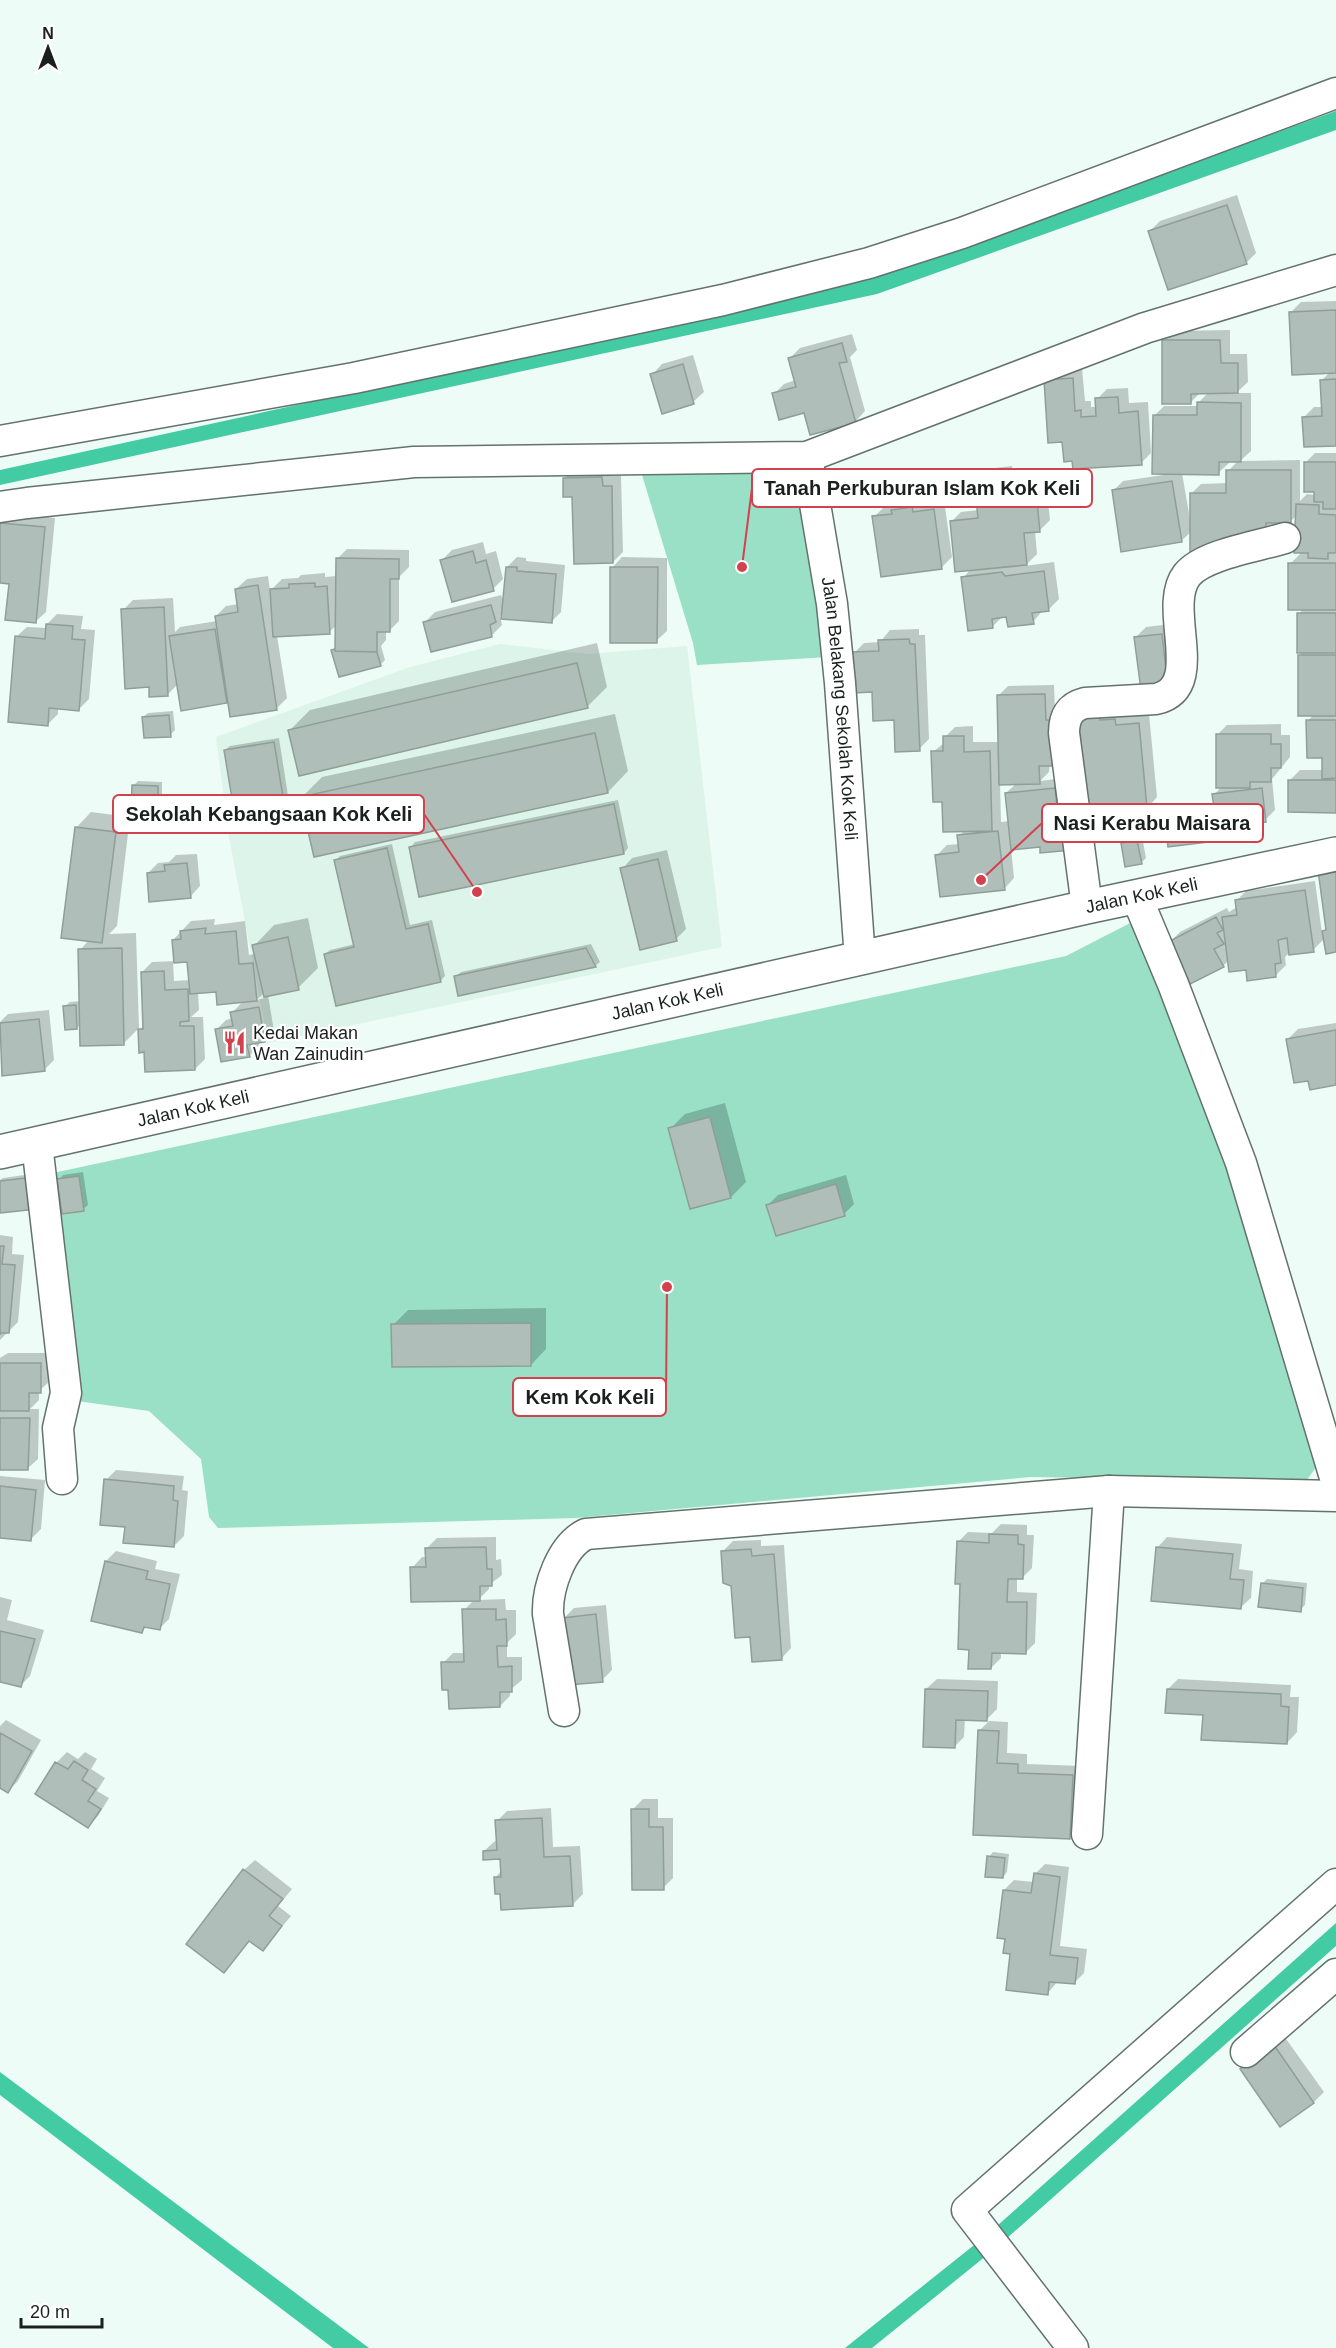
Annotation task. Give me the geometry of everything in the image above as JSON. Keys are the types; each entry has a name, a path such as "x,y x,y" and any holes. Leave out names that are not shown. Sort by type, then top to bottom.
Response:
{"street":[{"path":"0,441 354,378 723,300 869,263 962,233 1336,93"},
{"path":"0,507 27,502 414,462 807,457 1145,328 1336,270"},
{"name":"Jalan Belakang Sekolah Kok Keli","path":"807,457 833,615 860,959"},
{"path":"1088,907 1064,734 1068,713 1078,705 1164,697 1177,686 1181,672 1179,593 1187,575 1215,558 1285,538"},
{"name":"Jalan Kok Keli","path":"0,1152 1088,907 1336,854"},
{"path":"1137,898 1173,984 1241,1163 1336,1481"},
{"path":"37,1144 66,1393 58,1428 62,1479"},
{"path":"564,1712 548,1614 548,1600 551,1587 567,1550 576,1539 586,1534 1109,1491 1336,1496"},
{"path":"1087,1834 1109,1491"},
{"path":"1073,2348 967,2210 1336,1884"},
{"path":"1246,2052 1336,1974"}],"shaded area":[{"path":"1336,111 1336,130 877,294 0,485 0,470 867,280"},
{"path":"786,473 803,490 828,657 697,665 693,643 642,475"},
{"path":"500,644 589,654 687,646 722,947 268,1043 229,837 216,737 410,667"},
{"path":"1138,919 1226,1149 1323,1458 1306,1481 1031,1477 576,1518 218,1528 209,1517 201,1459 149,1411 77,1401 53,1173 1066,956"},
{"path":"1336,1923 1336,1946 997,2247 872,2348 845,2348 988,2234"},
{"path":"0,2072 369,2348 333,2348 0,2095"}],"building":[{"path":"1227,205 1247,264 1168,290 1148,231"},
{"path":"1336,310 1336,373 1292,375 1289,312"},
{"path":"1162,340 1220,340 1221,363 1238,363 1238,393 1191,394 1191,404 1162,404"},
{"path":"842,343 847,362 839,363 856,423 810,435 804,413 779,420 772,393 796,387 788,358"},
{"path":"683,364 694,404 662,414 650,374"},
{"path":"1073,378 1075,411 1081,410 1081,417 1096,416 1095,398 1118,397 1119,413 1138,411 1142,465 1073,469 1072,461 1064,462 1062,442 1048,443 1044,380"},
{"path":"1336,379 1336,446 1304,447 1302,417 1322,416 1320,380"},
{"path":"1197,402 1241,403 1241,462 1219,462 1219,475 1152,474 1153,415 1197,415"},
{"path":"1304,462 1336,462 1336,509 1323,509 1323,502 1314,502 1314,492 1304,492"},
{"path":"1226,470 1291,470 1291,523 1266,523 1266,537 1190,556 1190,493 1226,493"},
{"path":"1002,476 1003,485 1035,482 1040,532 1024,533 1027,565 955,572 950,521 978,518 974,479"},
{"path":"602,477 603,486 612,486 613,563 574,564 572,497 563,497 563,478"},
{"path":"1172,481 1182,542 1121,552 1112,490"},
{"path":"1296,504 1319,505 1319,514 1336,515 1336,553 1328,553 1328,559 1308,558 1308,553 1294,553"},
{"path":"912,507 913,512 934,509 942,569 881,577 872,516 892,514 891,510"},
{"path":"0,523 45,527 36,623 5,620 9,584 0,583"},
{"path":"473,551 476,563 486,560 494,591 452,602 440,560"},
{"path":"336,558 399,559 399,579 390,579 390,632 377,632 377,652 335,651"},
{"path":"1288,563 1336,563 1336,610 1288,610"},
{"path":"506,567 517,567 517,571 556,574 552,623 501,619"},
{"path":"610,567 658,567 657,643 610,643"},
{"path":"1044,571 1049,611 1032,613 1034,624 1008,627 1006,617 992,619 993,628 968,631 961,577 1002,572 1005,576"},
{"path":"315,583 315,587 327,586 330,634 273,637 270,589 289,588 289,584"},
{"path":"258,585 277,710 230,717 215,616 238,612 235,589"},
{"path":"491,605 496,622 490,625 492,637 431,652 423,622"},
{"path":"164,607 168,696 149,697 149,687 125,689 121,609"},
{"path":"1297,613 1336,613 1336,653 1297,653"},
{"path":"46,624 73,626 72,639 85,640 79,711 49,708 48,726 8,722 15,636 45,639"},
{"path":"215,629 227,703 181,711 169,636"},
{"path":"1162,634 1168,687 1141,690 1134,637"},
{"path":"909,639 910,644 915,644 920,751 895,752 894,720 873,721 872,692 854,693 852,652 879,651 878,640"},
{"path":"335,649 335,651 377,652 381,666 339,677 331,650"},
{"path":"1298,655 1336,655 1336,716 1298,716"},
{"path":"577,663 588,708 299,776 288,730"},
{"path":"1045,694 1046,720 1052,720 1053,766 1039,766 1040,784 999,785 997,695"},
{"path":"1100,714 1100,720 1115,719 1116,725 1139,723 1147,808 1136,809 1138,822 1085,827 1074,716"},
{"path":"169,715 171,737 144,738 142,717"},
{"path":"1306,720 1336,720 1336,778 1322,779 1322,758 1307,758"},
{"path":"595,733 608,793 314,857 300,797"},
{"path":"1216,734 1271,734 1271,744 1281,744 1281,768 1271,768 1271,782 1250,782 1250,788 1216,788"},
{"path":"943,736 964,736 964,752 990,751 992,831 943,832 942,802 933,802 931,751 943,751"},
{"path":"274,742 287,821 237,829 224,750"},
{"path":"1288,780 1336,780 1336,813 1288,812"},
{"path":"132,785 158,786 158,815 131,815"},
{"path":"1055,788 1057,807 1067,806 1072,850 1040,853 1040,847 1011,850 1005,793"},
{"path":"1262,788 1266,822 1222,826 1224,840 1168,847 1166,830 1181,829 1180,818 1215,814 1212,794"},
{"path":"614,804 624,854 419,897 409,847"},
{"path":"75,827 116,832 102,943 61,938"},
{"path":"998,831 1005,890 940,897 935,855 959,852 957,835"},
{"path":"1137,840 1142,864 1125,867 1121,843"},
{"path":"387,848 406,929 428,924 441,982 336,1006 324,954 354,947 334,860"},
{"path":"658,859 677,941 640,950 620,868"},
{"path":"187,863 191,898 149,902 147,873 165,871 164,865"},
{"path":"1336,868 1336,952 1326,954 1322,931 1326,930 1318,870"},
{"path":"1305,890 1314,952 1289,955 1287,938 1278,940 1281,963 1275,964 1276,977 1247,981 1246,970 1229,972 1222,917 1237,915 1235,900"},
{"path":"1216,917 1223,930 1217,933 1224,944 1214,949 1224,967 1190,984 1168,942"},
{"path":"206,928 205,934 236,931 239,964 253,963 257,1001 217,1005 216,992 190,994 187,962 174,963 172,940 181,939 180,931"},
{"path":"288,937 299,990 264,997 252,945"},
{"path":"122,948 124,1045 80,1046 78,949"},
{"path":"586,948 596,967 458,996 454,976"},
{"path":"164,971 165,990 188,989 189,1021 180,1022 180,1026 194,1026 195,1070 145,1072 144,1052 139,1053 138,1029 143,1029 141,972"},
{"path":"76,1005 77,1029 65,1030 63,1006"},
{"path":"259,1007 265,1042 247,1045 250,1057 221,1062 215,1029 233,1026 230,1012"},
{"path":"39,1019 45,1071 2,1076 0,1023"},
{"path":"1336,1030 1336,1085 1310,1090 1308,1081 1294,1083 1286,1039"},
{"path":"710,1117 731,1198 690,1209 668,1128"},
{"path":"79,1176 84,1211 62,1214 57,1179"},
{"path":"34,1177 37,1209 0,1213 0,1181"},
{"path":"836,1184 845,1216 776,1236 766,1205"},
{"path":"0,1246 4,1246 2,1264 15,1265 9,1333 0,1333"},
{"path":"531,1323 531,1366 392,1367 391,1324"},
{"path":"0,1363 41,1363 41,1393 29,1393 29,1411 0,1411"},
{"path":"0,1418 30,1418 28,1470 0,1470"},
{"path":"104,1479 174,1486 173,1500 178,1501 174,1547 123,1543 125,1527 100,1525"},
{"path":"0,1486 36,1490 31,1541 0,1538"},
{"path":"989,1534 1018,1535 1018,1544 1024,1545 1023,1579 1008,1579 1007,1602 1027,1602 1026,1654 992,1653 991,1669 968,1669 969,1650 958,1649 960,1584 955,1584 957,1541 989,1543"},
{"path":"486,1547 487,1569 492,1569 492,1586 480,1586 480,1601 411,1602 410,1567 426,1567 425,1548"},
{"path":"1156,1547 1233,1554 1230,1579 1244,1580 1241,1609 1151,1601"},
{"path":"751,1549 752,1556 774,1554 782,1660 752,1662 750,1637 735,1638 731,1586 723,1583 721,1551"},
{"path":"105,1561 148,1571 146,1579 170,1584 160,1630 144,1627 142,1633 91,1621"},
{"path":"1261,1583 1303,1588 1301,1612 1258,1607"},
{"path":"462,1609 496,1609 496,1620 506,1619 507,1646 497,1646 498,1667 512,1666 512,1692 500,1692 500,1707 449,1709 448,1690 442,1690 441,1662 464,1662"},
{"path":"596,1614 603,1682 568,1685 562,1618"},
{"path":"0,1631 35,1639 21,1687 0,1682"},
{"path":"925,1689 988,1691 987,1721 956,1720 955,1748 923,1747"},
{"path":"1167,1689 1281,1694 1281,1706 1289,1707 1287,1744 1201,1740 1203,1715 1165,1713"},
{"path":"978,1730 999,1731 997,1763 1018,1764 1018,1773 1073,1775 1070,1839 973,1835"},
{"path":"0,1733 32,1751 8,1793 0,1788"},
{"path":"74,1761 88,1770 82,1780 96,1789 88,1801 101,1809 88,1828 35,1794 55,1762 68,1769"},
{"path":"631,1809 649,1809 649,1827 663,1827 664,1890 632,1890"},
{"path":"542,1818 544,1857 570,1856 573,1906 501,1910 500,1894 495,1894 494,1877 501,1877 500,1859 483,1860 483,1851 497,1850 495,1820"},
{"path":"987,1856 1005,1858 1003,1878 985,1877"},
{"path":"243,1869 283,1899 269,1916 282,1926 263,1951 249,1941 224,1973 186,1944"},
{"path":"1034,1873 1060,1877 1050,1955 1078,1958 1075,1984 1049,1982 1048,1995 1006,1990 1010,1954 1003,1953 1005,1939 997,1938 1003,1890 1031,1893"},
{"path":"1274,2045 1314,2103 1280,2127 1240,2069"}],"place":[{"name":"Tanah Perkuburan Islam Kok Keli","path":"742,567"},
{"name":"Nasi Kerabu Maisara","path":"981,880"},
{"name":"Sekolah Kebangsaan Kok Keli","path":"477,892"},
{"name":"Kedai Makan Wan Zainudin","path":"235,1043"},
{"name":"Kem Kok Keli","path":"667,1287"}]}
